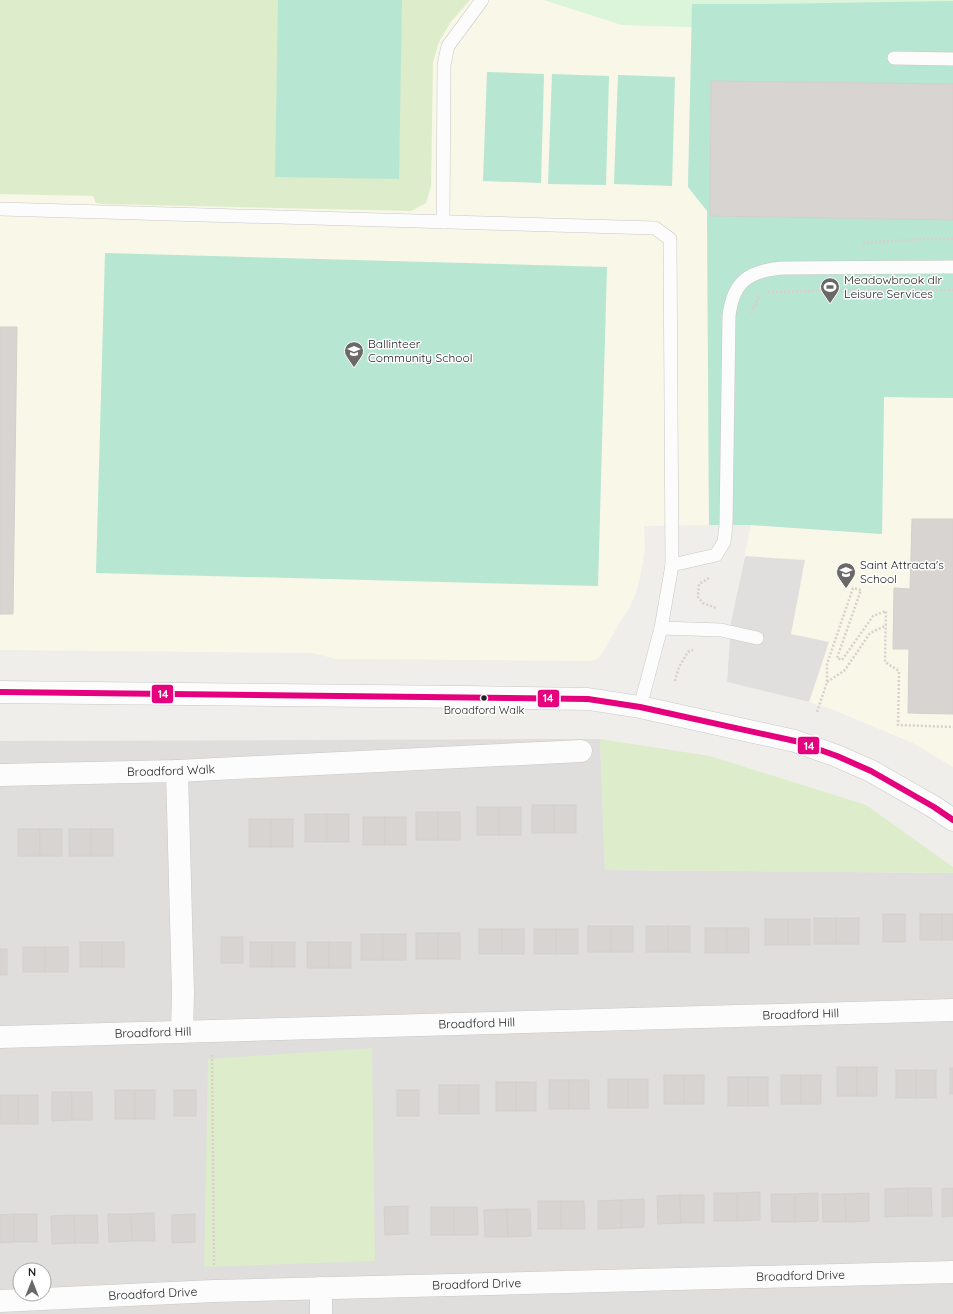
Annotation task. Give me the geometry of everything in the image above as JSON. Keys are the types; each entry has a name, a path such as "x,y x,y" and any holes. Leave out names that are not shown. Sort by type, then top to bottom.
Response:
{"street":[{"path":"0,692 588,699 640,707 795,741 837,756 871,771 934,807 953,820"},
{"name":"Broadford Walk","path":"0,775 177,770 581,751"},
{"path":"177,770 183,993 182,1032"},
{"name":"Broadford Hill","path":"0,1037 953,1010"},
{"name":"Broadford Drive","path":"0,1301 321,1288 953,1272"},
{"path":"321,1288 321,1314"}],"lane":[{"path":"443,222 444,65 448,46 482,0"},
{"path":"894,58 953,59"},
{"path":"0,209 655,228 670,239 672,565 661,628 640,707"},
{"path":"672,565 716,555 724,542 726,525 729,316 731,302 737,288 749,276 764,270 782,268 953,267"},
{"path":"661,628 725,631 757,638"}],"path":[{"path":"749,316 761,292 953,290"},
{"path":"712,576 699,584 698,597 703,603 724,612 726,618 725,631"},
{"path":"817,712 827,682 827,664 853,588 861,590 837,658 842,660 874,616 886,611 885,662 900,671 898,725 953,727"},
{"path":"827,682 845,670 870,634 885,626"},
{"path":"675,681 678,667 688,652 694,650"},
{"path":"212,1051 214,1270"}],"shaded area":[{"name":"Ballinteer Community School","path":"0,0 544,0 622,25 692,27 688,187 707,211 709,525 644,526 645,549 636,593 630,606 599,658 593,661 336,659 313,653 0,650"},
{"name":"Saint Attracta's School","path":"884,397 953,398 953,767 913,743 831,709 809,702 727,682 731,622 751,525 882,534"},
{"path":"745,556 805,560 791,634 829,642 809,702 727,682 731,622"},
{"path":"600,739 605,870 953,873 953,1314 0,1314 0,741"}],"green space":[{"path":"0,0 470,0 450,23 439,42 433,62 431,186 426,203 411,211 102,204 96,203 93,196 0,194"},
{"path":"278,0 402,0 399,179 275,177"},
{"path":"544,0 953,1 692,4 692,27 622,25"},
{"name":"Meadowbrook dlr Leisure Services","path":"953,1 953,398 884,397 882,534 751,525 709,525 707,211 688,187 692,4"},
{"path":"487,72 544,74 541,183 483,181"},
{"path":"552,74 609,76 606,185 548,184"},
{"path":"618,75 675,77 672,186 614,184"},
{"path":"105,253 607,267 598,586 96,573"},
{"path":"600,739 710,756 866,805 953,867 953,873 605,870"},
{"path":"372,1048 375,1261 204,1267 208,1059"}],"building":[{"path":"711,81 953,84 953,220 710,216"},
{"path":"0,327 17,327 13,614 0,614"},
{"path":"912,519 953,519 953,714 908,713 909,649 893,649 894,588 910,589"},
{"path":"532,805 554,805 554,833 532,833"},
{"path":"554,805 576,805 576,833 554,833"},
{"path":"477,807 499,807 499,835 477,835"},
{"path":"499,807 521,807 521,835 499,835"},
{"path":"416,812 438,812 438,840 416,840"},
{"path":"438,812 460,812 460,840 438,840"},
{"path":"305,814 327,814 327,842 305,842"},
{"path":"327,814 349,814 349,842 327,842"},
{"path":"363,817 385,817 385,845 363,845"},
{"path":"385,817 406,817 406,845 385,845"},
{"path":"249,819 271,819 271,847 249,847"},
{"path":"271,819 293,819 293,847 271,847"},
{"path":"18,829 40,829 40,856 18,856"},
{"path":"40,829 62,829 62,856 40,856"},
{"path":"69,829 91,829 91,856 69,856"},
{"path":"91,829 113,829 113,856 91,856"},
{"path":"883,914 905,914 905,942 883,942"},
{"path":"920,914 942,914 942,940 920,940"},
{"path":"942,914 953,914 953,940 942,940"},
{"path":"814,918 836,918 836,944 814,944"},
{"path":"836,918 859,918 859,944 836,944"},
{"path":"765,919 788,919 788,945 765,945"},
{"path":"788,919 810,919 810,945 788,945"},
{"path":"588,926 611,926 611,952 588,952"},
{"path":"611,926 633,926 633,952 611,952"},
{"path":"646,926 668,926 668,952 646,952"},
{"path":"668,926 690,926 690,952 668,952"},
{"path":"705,928 727,928 727,953 705,953"},
{"path":"727,928 749,928 749,953 727,953"},
{"path":"479,929 502,929 502,954 479,954"},
{"path":"502,929 524,929 524,954 502,954"},
{"path":"534,929 556,929 556,954 534,954"},
{"path":"556,929 578,929 578,954 556,954"},
{"path":"416,933 438,933 438,959 416,959"},
{"path":"438,933 460,933 460,959 438,959"},
{"path":"361,934 383,934 383,960 361,960"},
{"path":"383,934 406,934 406,960 383,960"},
{"path":"221,937 243,937 243,963 221,963"},
{"path":"80,942 102,942 102,967 80,967"},
{"path":"102,942 124,942 124,967 102,967"},
{"path":"250,942 272,942 272,967 250,967"},
{"path":"272,942 295,942 295,967 272,967"},
{"path":"307,942 329,942 329,968 307,968"},
{"path":"329,942 351,942 351,968 329,968"},
{"path":"23,947 45,947 45,972 23,972"},
{"path":"45,947 68,947 68,972 45,972"},
{"path":"0,949 7,949 7,975 0,975"},
{"path":"837,1067 857,1067 857,1096 837,1096"},
{"path":"857,1067 877,1067 877,1096 857,1096"},
{"path":"950,1068 953,1068 953,1094 950,1094"},
{"path":"896,1070 916,1070 916,1098 896,1098"},
{"path":"916,1070 936,1070 936,1098 916,1098"},
{"path":"664,1075 684,1075 684,1104 664,1104"},
{"path":"684,1075 704,1075 704,1104 684,1104"},
{"path":"781,1075 801,1075 801,1104 781,1104"},
{"path":"801,1075 821,1075 821,1104 801,1104"},
{"path":"728,1077 748,1077 748,1106 728,1106"},
{"path":"748,1077 768,1077 768,1106 748,1106"},
{"path":"608,1079 628,1079 628,1108 608,1108"},
{"path":"628,1079 648,1079 648,1108 628,1108"},
{"path":"549,1080 569,1080 569,1109 549,1109"},
{"path":"569,1080 589,1080 589,1109 569,1109"},
{"path":"496,1082 516,1082 516,1111 496,1111"},
{"path":"516,1082 536,1082 536,1111 516,1111"},
{"path":"439,1085 459,1085 459,1114 439,1114"},
{"path":"459,1085 479,1085 479,1114 459,1114"},
{"path":"115,1090 135,1090 135,1119 115,1119"},
{"path":"135,1090 155,1090 155,1119 135,1119"},
{"path":"174,1090 196,1090 196,1116 174,1116"},
{"path":"397,1090 419,1090 419,1116 397,1116"},
{"path":"52,1092 72,1092 72,1120 52,1121"},
{"path":"72,1092 92,1092 92,1120 72,1120"},
{"path":"0,1095 18,1095 18,1124 0,1124"},
{"path":"18,1095 38,1095 38,1124 18,1124"},
{"path":"908,1188 908,1216 885,1217 885,1189"},
{"path":"908,1188 931,1188 932,1216 908,1216"},
{"path":"953,1188 953,1216 942,1217 942,1189"},
{"path":"760,1192 760,1220 737,1221 737,1193"},
{"path":"714,1193 737,1193 737,1221 714,1221"},
{"path":"818,1193 818,1221 795,1222 795,1194"},
{"path":"869,1193 869,1221 846,1222 845,1194"},
{"path":"771,1194 795,1194 795,1222 772,1222"},
{"path":"822,1194 845,1194 846,1222 823,1222"},
{"path":"680,1195 681,1223 658,1224 657,1196"},
{"path":"680,1195 704,1195 704,1223 681,1223"},
{"path":"644,1199 644,1227 621,1228 621,1200"},
{"path":"621,1200 621,1228 598,1229 598,1201"},
{"path":"538,1201 561,1201 561,1229 538,1229"},
{"path":"561,1201 584,1201 585,1229 561,1229"},
{"path":"408,1206 408,1234 385,1235 384,1207"},
{"path":"431,1207 454,1207 454,1235 431,1235"},
{"path":"454,1207 477,1207 478,1235 454,1235"},
{"path":"507,1209 508,1237 485,1237 484,1210"},
{"path":"507,1209 530,1209 531,1236 508,1237"},
{"path":"154,1213 155,1241 132,1241 131,1214"},
{"path":"14,1214 14,1242 0,1243 0,1215"},
{"path":"14,1214 37,1214 37,1242 14,1242"},
{"path":"108,1214 131,1214 132,1241 109,1242"},
{"path":"195,1214 195,1242 172,1243 172,1215"},
{"path":"74,1215 75,1243 52,1244 51,1216"},
{"path":"74,1215 97,1215 98,1243 75,1243"}],"transit line":[{"name":"14","path":"0,692 588,699 640,707 795,741 837,756 871,771 934,807 953,820"}],"place":[{"name":"Meadowbrook dlr Leisure Services","path":"830,304"},
{"name":"Ballinteer Community School","path":"354,368"},
{"name":"Saint Attracta's School","path":"846,589"},
{"name":"Broadford Walk","path":"484,698"}]}
